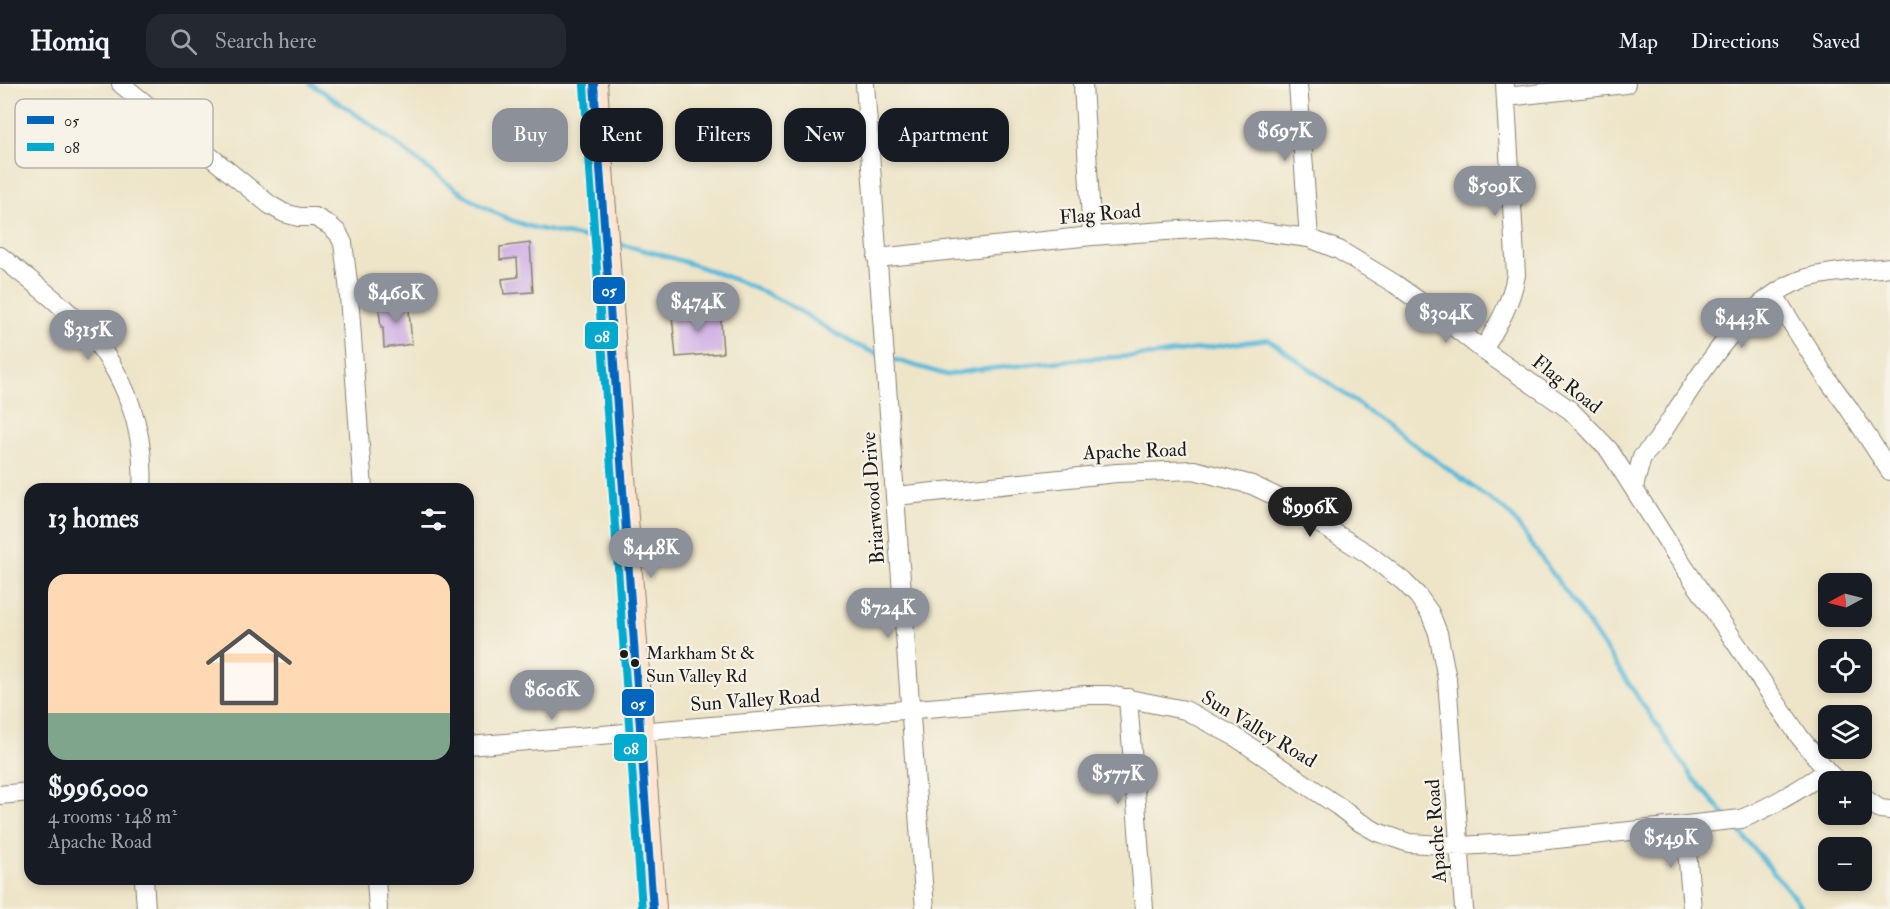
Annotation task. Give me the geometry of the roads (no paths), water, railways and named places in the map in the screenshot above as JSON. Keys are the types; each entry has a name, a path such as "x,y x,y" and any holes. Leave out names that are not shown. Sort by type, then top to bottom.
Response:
{"main road":[{"path":"594,84 653,909"}],"street":[{"path":"121,84 139,99"},
{"name":"Briarwood Drive","path":"865,84 925,909"},
{"path":"1083,84 1092,236"},
{"path":"1298,84 1309,238"},
{"path":"1483,350 1507,310 1516,275 1506,91 1626,84"},
{"path":"213,159 270,205 284,213 299,217 315,217 338,233 344,249 363,483"},
{"name":"Flag Road","path":"877,258 1092,236 1224,227 1309,238 1339,250 1395,284 1483,350 1570,410 1609,450 1683,565 1793,726 1828,771"},
{"path":"0,256 85,328 115,370 126,392 140,439 142,483"},
{"path":"1634,487 1642,457 1656,442 1735,328 1751,311 1789,285 1805,279 1890,267"},
{"path":"1774,295 1819,367 1890,471"},
{"name":"Apache Road","path":"896,496 1117,473 1194,470 1252,485 1302,512 1368,554 1403,581 1418,596 1430,614 1438,633 1447,679 1464,909"},
{"name":"Sun Valley Road","path":"474,745 1085,695 1109,695 1185,710 1279,766 1377,832 1409,843 1460,846 1529,842 1741,819 1818,783"},
{"path":"1128,698 1144,909"},
{"path":"0,795 24,793"},
{"path":"1872,803 1890,810"},
{"path":"1686,826 1692,909"},
{"path":"144,885 146,909"},
{"path":"376,885 378,909"}],"waterway":[{"path":"311,84 368,122 452,186 488,209 525,225 597,240"},
{"path":"614,243 679,260 765,292 831,331 881,355"},
{"path":"889,358 947,375 1083,359 1155,355 1268,339 1509,513 1581,613 1692,777 1725,815"},
{"path":"1733,824 1804,909"}],"place":[{"name":"Markham St & Sun Valley Rd","path":"635,663"}]}
